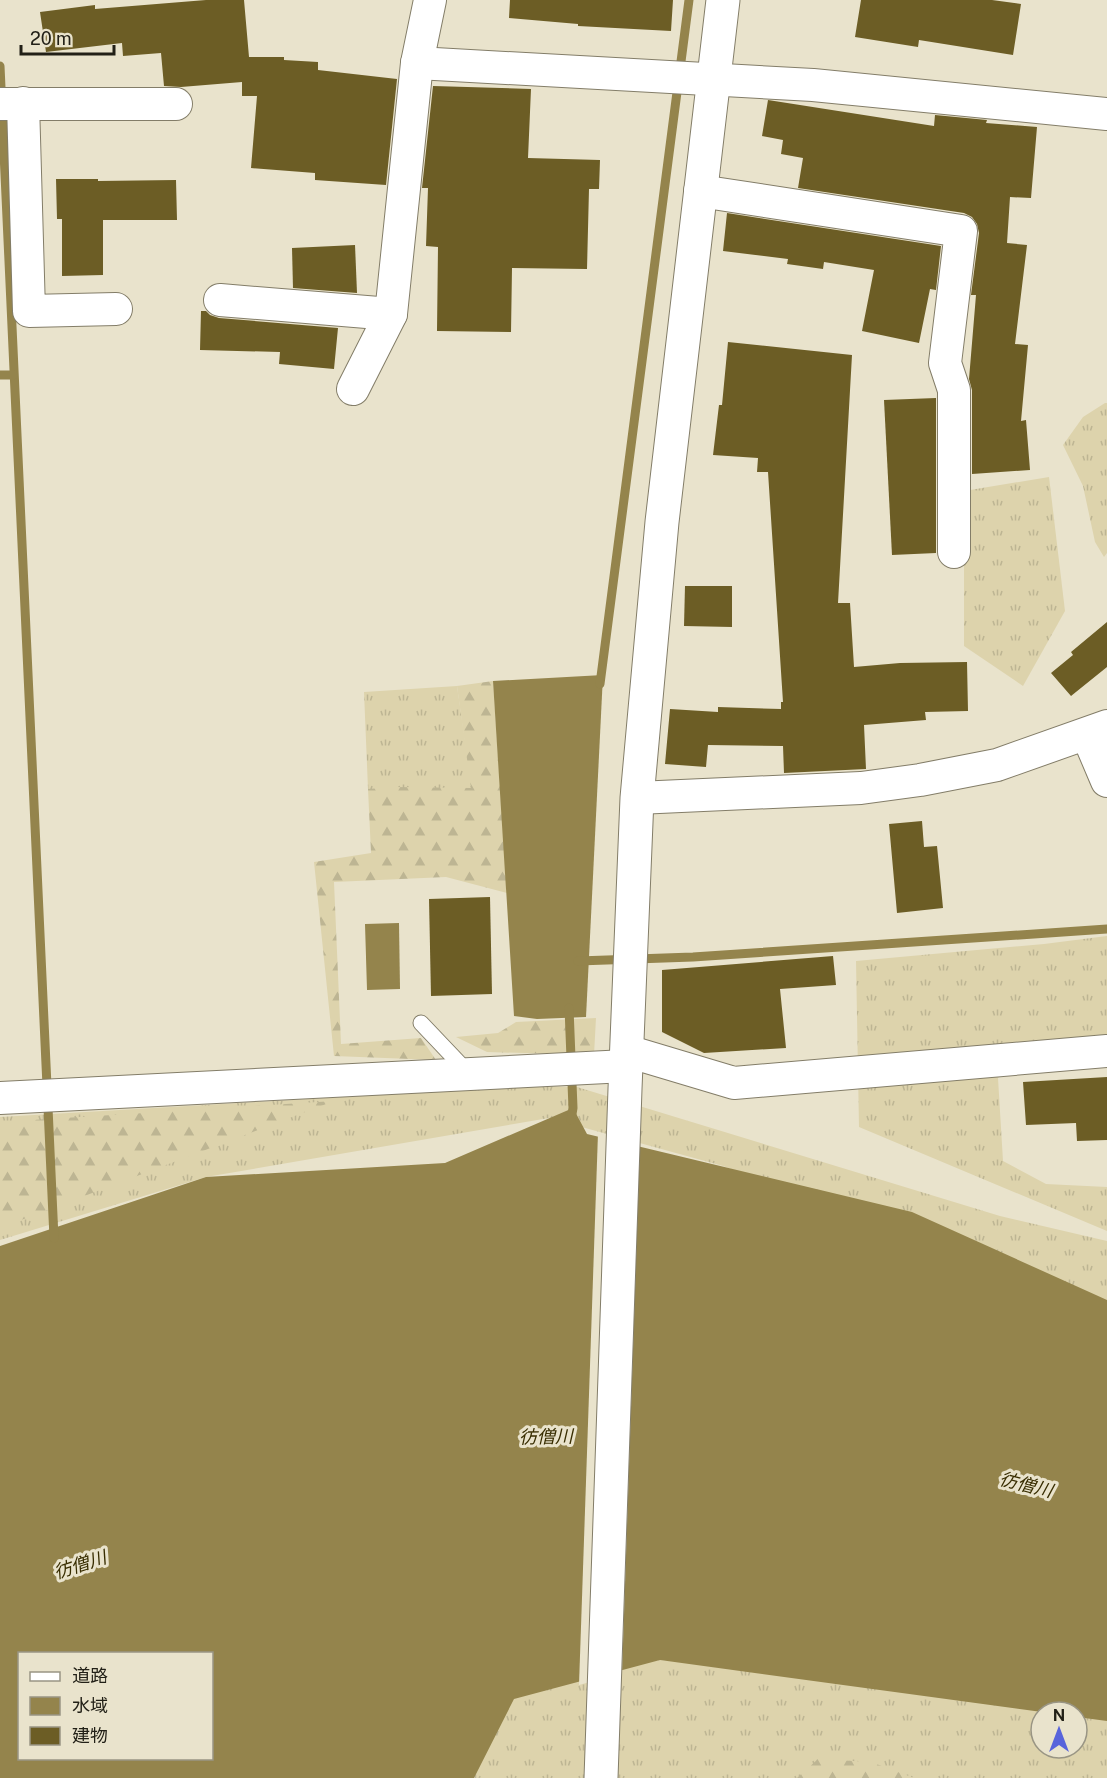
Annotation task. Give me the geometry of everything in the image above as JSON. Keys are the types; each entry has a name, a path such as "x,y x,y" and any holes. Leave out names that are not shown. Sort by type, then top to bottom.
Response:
{"street":[{"path":"353,389 391,314 417,63 430,0"},
{"path":"601,1778 637,798 662,522 723,0"},
{"path":"417,63 813,85 1107,114"},
{"path":"116,309 29,311 11,104 176,104"},
{"path":"700,191 961,231 945,363 954,390 954,552"},
{"path":"220,300 391,314"},
{"path":"637,798 861,788 920,780 997,765 1097,730 1107,781"},
{"path":"0,1098 459,1074 626,1068 734,1083 1107,1051"}],"lane":[{"path":"421,1023 459,1063 459,1074"}],"green space":[{"path":"1107,403 1107,553 1104,557 1095,542 1083,486 1063,445 1083,417"},
{"path":"1049,477 1065,611 1023,686 964,646 964,491"},
{"path":"493,681 507,893 446,877 334,882 341,1044 421,1038 436,1060 334,1056 314,862 371,853 368,789 471,788 457,686"},
{"path":"457,686 472,788 368,789 364,692"},
{"path":"1107,936 1107,1040 1028,1048 998,1078 1003,1161 1046,1184 1107,1187 1107,1231 859,1127 856,961"},
{"path":"596,1018 594,1055 487,1052 456,1037 498,1033 516,1022"},
{"path":"530,1086 577,1087 1000,1216 1107,1241 1107,1305 723,1166 549,1118 206,1177 0,1240 0,1117"},
{"path":"334,1101 0,1228 0,1122"},
{"path":"660,1660 1107,1701 1107,1778 240,1778 496,1687"},
{"path":"818,1759 871,1762 914,1778 797,1778"}],"water":[{"path":"603,675 586,1017 537,1019 514,1016 493,681"},
{"path":"399,923 400,989 367,990 365,924"},
{"name":"彷僧川","path":"573,1108 587,1134 912,1212 1107,1300 1107,1721 1089,1719 1089,1700 1029,1700 1029,1710 660,1660 514,1699 474,1778 0,1778 0,1246 206,1177 445,1163"}],"pier":[{"path":"598,1133 640,1143 622,1673 579,1685"}],"building":[{"path":"206,0 244,0 249,57 284,57 284,60 318,62 318,70 397,79 386,185 315,180 315,173 251,168 257,96 242,96 242,82 181,87 164,86 161,53 123,56 122,43 46,52 40,12 95,5 95,9"},
{"path":"510,0 673,0 671,31 578,26 578,24 509,18"},
{"path":"861,0 992,0 1021,4 1013,55 919,40 918,47 855,37"},
{"path":"433,86 531,89 528,158 600,160 599,189 589,189 587,269 512,268 511,332 437,331 438,247 426,246 428,188 422,188"},
{"path":"768,100 934,126 935,115 987,120 986,123 1037,127 1031,198 1010,197 1007,243 1027,245 1015,344 1028,345 1021,421 1026,420 1030,470 972,474 972,390 969,379 976,295 971,295 979,233 977,224 972,217 964,213 798,188 803,158 781,154 783,140 762,136"},
{"path":"56,179 176,180 177,220 103,220 103,275 62,276 62,219 57,219"},
{"path":"727,213 941,246 936,290 930,289 919,343 862,331 874,270 824,262 823,269 787,264 788,259 723,251"},
{"path":"355,245 357,293 293,288 292,248"},
{"path":"201,311 206,311 219,318 338,328 334,369 279,364 280,352 200,350"},
{"path":"728,342 852,355 838,603 850,603 854,667 900,663 967,662 968,711 925,712 926,720 864,725 866,769 784,773 783,746 708,745 706,767 665,764 670,709 718,712 718,707 781,709 781,702 783,702 768,472 757,472 758,458 713,455 719,405 722,405"},
{"path":"936,398 936,553 892,555 884,400"},
{"path":"685,586 732,586 732,627 684,626"},
{"path":"1107,622 1107,667 1071,696 1051,673 1073,655 1071,652"},
{"path":"922,821 924,847 937,846 943,908 897,913 889,824"},
{"path":"490,897 492,994 431,996 429,899"},
{"path":"833,956 836,985 780,989 786,1048 704,1053 662,1032 662,970"},
{"path":"1107,1077 1107,1140 1077,1141 1076,1123 1026,1125 1023,1082"}],"waterway":[{"path":"600,684 689,0"},
{"path":"0,66 54,1238"},
{"path":"0,375 13,375"},
{"path":"578,961 693,957 1107,929"},
{"path":"569,1008 573,1108 571,1120"}]}
